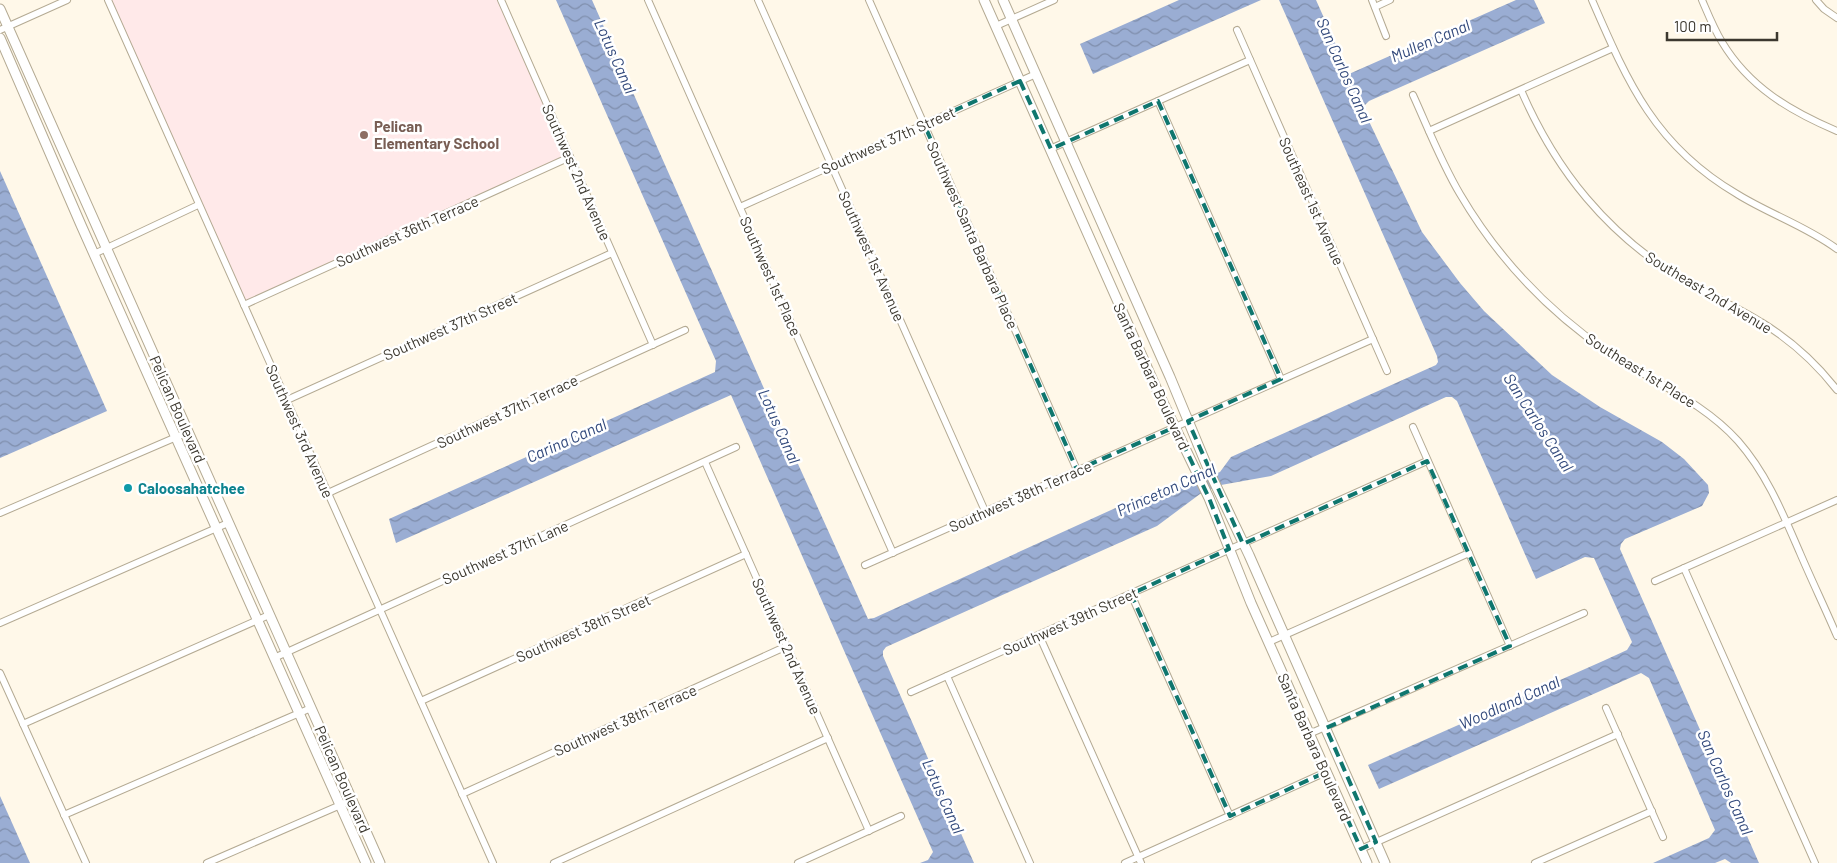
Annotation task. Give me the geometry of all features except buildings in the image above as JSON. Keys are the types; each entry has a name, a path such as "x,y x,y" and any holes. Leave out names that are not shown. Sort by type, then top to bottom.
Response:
{"main road":[{"name":"Santa Barbara Boulevard","path":"984,0 1108,279 1199,476 1268,642 1367,863"},
{"name":"Santa Barbara Boulevard","path":"1003,0 1124,272 1209,472 1326,728 1385,863"},
{"name":"Pelican Boulevard","path":"0,9 4,28 106,248 380,863"},
{"name":"Pelican Boulevard","path":"0,38 94,254 366,863"},
{"path":"1108,279 1124,272"}],"street":[{"path":"4,28 67,0"},
{"name":"Southwest 3rd Avenue","path":"108,0 493,863"},
{"name":"Southwest 2nd Avenue","path":"501,0 653,344"},
{"name":"Southwest 1st Place","path":"648,0 893,553"},
{"name":"Southwest 1st Avenue","path":"758,0 985,512"},
{"name":"Southwest Santa Barbara Place","path":"868,0 1076,470"},
{"path":"996,26 1054,0"},
{"path":"1372,0 1386,36"},
{"path":"1375,7 1390,0"},
{"path":"1592,0 1632,87 1654,122 1692,162 1739,196 1803,228 1837,248"},
{"path":"1702,0 1722,42 1744,73 1759,87 1790,109 1837,131"},
{"path":"1816,0 1824,9 1837,18"},
{"name":"Southeast 1st Avenue","path":"1237,30 1387,371"},
{"path":"1429,131 1613,48"},
{"path":"1050,149 1250,60"},
{"name":"Southwest 37th Street","path":"740,207 1036,74"},
{"name":"Southeast 2nd Avenue","path":"1521,90 1540,131 1573,182 1592,206 1621,235 1684,281 1766,325 1802,352 1837,390"},
{"name":"Southeast 1st Place","path":"1413,95 1449,173 1472,213 1493,243 1525,281 1551,307 1592,341 1622,361 1682,395 1715,419 1739,442 1752,458 1773,493 1837,636"},
{"path":"1158,101 1280,379"},
{"name":"Southwest 36th Terrace","path":"244,305 570,157"},
{"path":"94,254 198,205"},
{"name":"Southwest 37th Street","path":"287,400 612,253"},
{"name":"Southwest 37th Terrace","path":"328,493 685,330"},
{"name":"Southwest 38th Terrace","path":"865,565 1373,339"},
{"path":"1413,427 1510,646"},
{"path":"0,513 188,432"},
{"name":"Southwest 37th Lane","path":"274,658 736,447"},
{"name":"Southwest 39th Street","path":"910,692 1427,461"},
{"name":"Southwest 2nd Avenue","path":"705,462 869,831"},
{"path":"1655,581 1837,500"},
{"path":"0,623 228,523"},
{"path":"1268,642 1469,553"},
{"name":"Southwest 38th Street","path":"421,701 746,554"},
{"path":"1684,568 1815,863"},
{"path":"1131,594 1230,816"},
{"path":"1310,734 1584,613"},
{"path":"23,724 269,615"},
{"path":"1039,635 1140,860"},
{"name":"Southwest 38th Terrace","path":"462,794 787,646"},
{"path":"0,673 86,863"},
{"path":"947,676 1030,863"},
{"path":"64,815 311,708"},
{"path":"1606,708 1663,837"},
{"path":"1361,849 1618,734"},
{"path":"554,863 828,738"},
{"path":"1125,863 1140,860 1326,772"},
{"path":"207,863 352,800"},
{"path":"1535,863 1652,811"},
{"path":"798,863 900,816"}],"highlighted area":[{"path":"1020,81 1051,149 1158,101 1281,379 1188,421 1243,544 1427,461 1510,646 1326,728 1376,842 1361,849 1326,772 1230,816 1131,594 1229,549 1209,498 1175,427 1077,470 924,124"}],"shaded area":[{"name":"Pelican Elementary School","path":"108,0 500,0 570,157 244,305"}],"water":[{"path":"556,0 592,0 868,619 874,618 1144,495 1194,483 1220,472 1231,457 1436,365 1438,362 1437,356 1279,0 1316,0 1349,74 1516,0 1534,0 1545,23 1369,101 1365,105 1365,113 1422,232 1460,283 1484,311 1552,375 1600,407 1662,442 1684,459 1708,485 1709,493 1702,506 1625,539 1620,549 1759,863 1731,863 1725,859 1715,863 1653,863 1709,838 1715,830 1649,678 1641,673 1379,789 1368,765 1627,650 1632,642 1594,558 1585,557 1536,579 1457,401 1452,397 1446,397 1271,476 1221,485 1200,494 1157,526 886,647 883,651 883,656 974,863 920,863 928,860 933,852 731,395 396,543 389,519 715,372 716,361"},
{"path":"1179,0 1261,0 1093,74 1080,44"},
{"path":"0,171 107,411 0,458"},
{"path":"0,796 30,863 0,863"}],"place":[{"name":"Pelican Elementary School","path":"364,135"},
{"name":"Caloosahatchee","path":"128,488"}],"water label":[{"name":"Mullen Canal","path":"1430,40"},
{"name":"Lotus Canal","path":"616,56"},
{"name":"San Carlos Canal","path":"1345,70"},
{"name":"San Carlos Canal","path":"1539,422"},
{"name":"Lotus Canal","path":"780,426"},
{"name":"Carina Canal","path":"566,440"},
{"name":"Princeton Canal","path":"1166,489"},
{"name":"Woodland Canal","path":"1509,702"},
{"name":"San Carlos Canal","path":"1726,782"},
{"name":"Lotus Canal","path":"944,796"}]}
